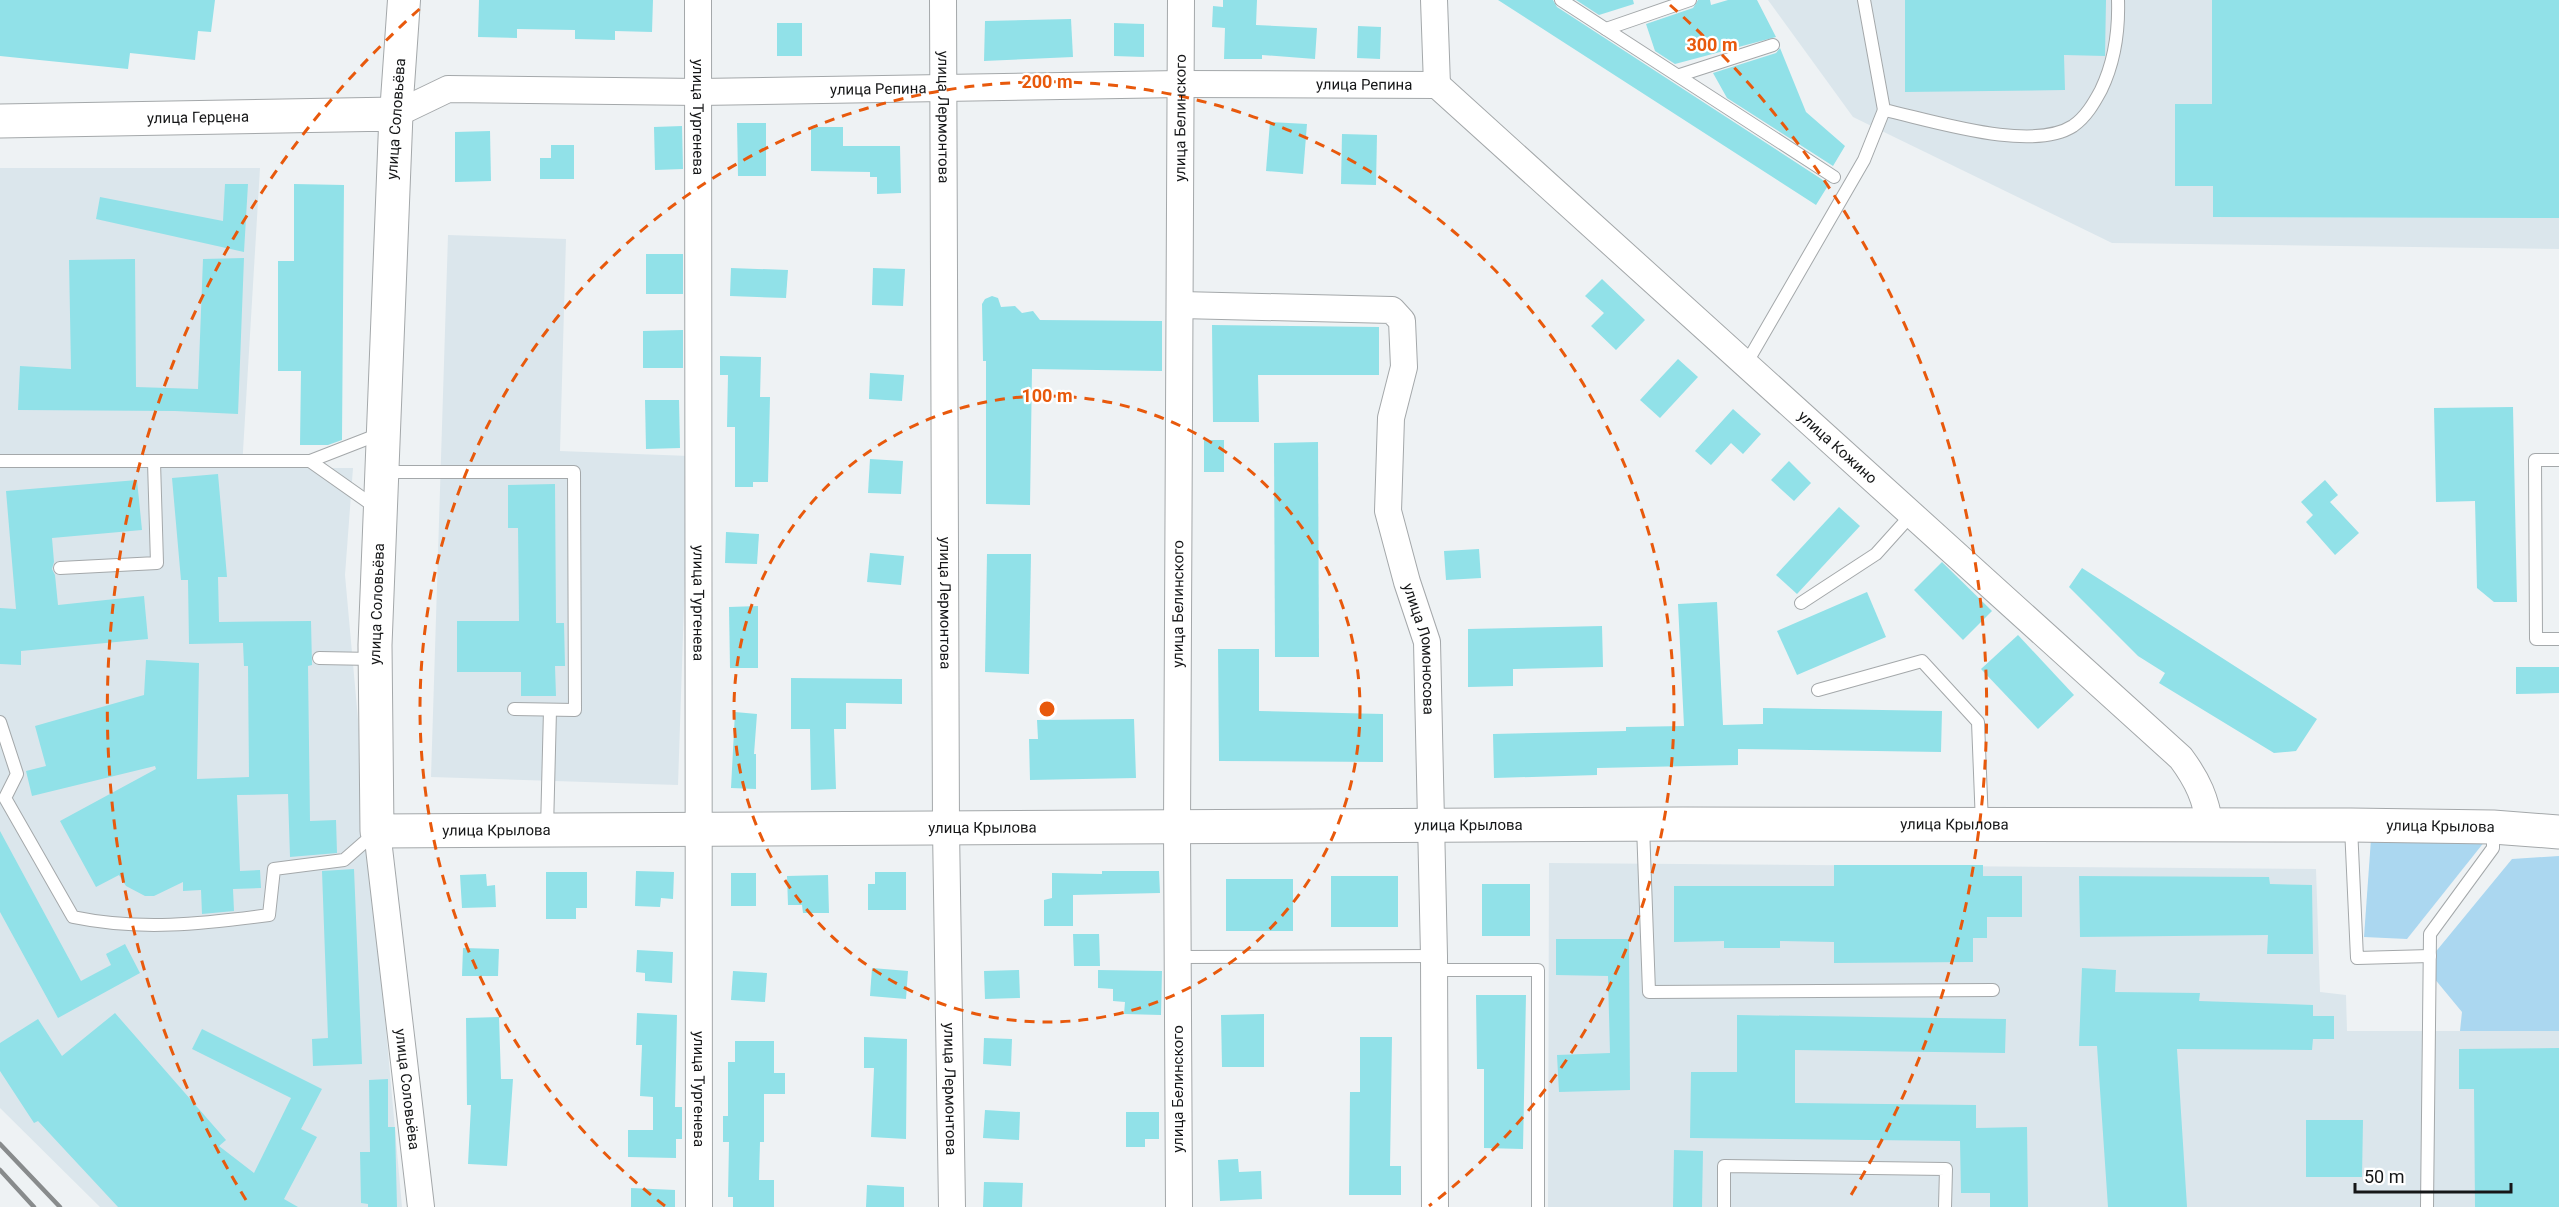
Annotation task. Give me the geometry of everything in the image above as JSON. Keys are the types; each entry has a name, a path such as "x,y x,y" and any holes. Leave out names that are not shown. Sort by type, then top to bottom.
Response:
{"main road":[{"name":"улица Герцена","path":"0,122 396,114"},
{"name":"улица Соловьёва","path":"377,831 375,659 396,114"},
{"name":"улица Крылова","path":"377,831 1643,825 2210,827 2351,825 2493,827 2559,832"}],"street":[{"name":"улица Соловьёва","path":"396,114 404,0"},
{"name":"улица Тургенева","path":"698,0 699,1207"},
{"name":"улица Лермонтова","path":"943,0 946,829 952,1207"},
{"name":"улица Белинского","path":"1179,1207 1177,828 1181,0"},
{"path":"1434,0 1437,85"},
{"name":"улица Репина","path":"396,114 448,89 699,92 1180,84 1437,85"},
{"name":"улица Кожино","path":"1437,85 2181,758 2197,779 2206,801 2210,827"},
{"name":"улица Ломоносова","path":"1181,305 1392,310 1402,321 1404,367 1391,418 1388,512 1407,582 1427,642 1434,963 1435,1207"},
{"name":"улица Соловьёва","path":"377,831 421,1207"}],"lane":[{"path":"1561,0 1680,75 1834,177"},
{"path":"1606,28 1690,0"},
{"path":"1746,364 1864,160 1884,110 1864,0"},
{"path":"1884,110 2008,137 2052,135 2073,126 2093,106 2110,71 2118,25 2118,0"},
{"path":"1680,75 1773,45"},
{"path":"0,461 310,461 383,433"},
{"path":"2559,460 2535,460 2536,639 2559,639"},
{"path":"310,461 380,510"},
{"path":"60,568 157,563 154,462"},
{"path":"381,472 574,472 575,710 514,709"},
{"path":"1801,603 1876,554 1912,514"},
{"path":"320,658 375,659"},
{"path":"1818,690 1922,661 1978,722 1982,825"},
{"path":"547,830 550,710"},
{"path":"0,722 17,774 5,798 73,917 112,926 182,925 269,915 274,869 344,860 377,831"},
{"path":"1643,825 1649,992 1993,990"},
{"path":"2351,825 2357,958 2430,956"},
{"path":"2427,1207 2430,934 2493,848 2493,827"},
{"path":"1177,957 1434,963 1538,970 1538,1207"},
{"path":"1724,1207 1724,1166 1946,1169 1945,1207"}],"shaded area":[{"path":"1768,0 2559,0 2559,249 2112,243 1853,117"},
{"path":"0,168 260,168 242,468 353,468 345,575 402,1207 100,1207 0,1108"},
{"path":"448,235 566,239 560,451 689,456 678,785 431,777"},
{"path":"2371,839 2485,841 2407,939 2364,937"},
{"path":"2559,856 2559,1031 2460,1031 2462,1012 2424,966 2512,859"},
{"path":"1549,863 2316,869 2320,992 2346,995 2347,1031 2559,1031 2559,1207 1548,1207"}],"building":[{"path":"0,0 215,0 211,32 198,31 195,60 130,53 128,69 0,56"},
{"path":"479,0 653,0 652,32 615,31 615,40 575,39 575,30 517,29 517,38 478,37"},
{"path":"1223,0 1257,0 1256,25 1317,28 1315,59 1262,55 1262,59 1224,59 1225,28 1212,27 1213,6 1223,7"},
{"path":"1498,0 1553,0 1557,7 1829,184 1816,205"},
{"path":"1576,0 1633,0 1634,4 1599,15"},
{"path":"1698,0 1710,0 1711,5 1728,0 1757,0 1776,37 1675,64 1655,51 1646,24 1693,8"},
{"path":"1905,0 2106,0 2105,56 2064,55 2065,90 1905,92"},
{"path":"2212,0 2559,0 2559,218 2213,217 2213,186 2175,186 2175,104 2212,104"},
{"path":"1071,19 1073,57 984,61 985,21"},
{"path":"777,23 802,23 802,56 777,56"},
{"path":"1114,23 1144,24 1144,57 1114,56"},
{"path":"1358,26 1381,27 1380,59 1357,58"},
{"path":"1780,48 1806,112 1845,146 1833,166 1727,98 1713,73 1776,53"},
{"path":"1270,122 1307,124 1303,174 1266,171"},
{"path":"737,123 766,123 766,176 738,176"},
{"path":"682,126 683,169 655,170 654,127"},
{"path":"811,127 843,127 843,146 900,146 901,193 877,194 877,177 870,177 870,172 811,171"},
{"path":"490,131 491,181 455,182 455,132"},
{"path":"1342,134 1377,135 1376,185 1341,184"},
{"path":"551,145 574,145 574,179 540,179 540,158 551,158"},
{"path":"225,184 248,184 244,252 96,219 100,197 223,221"},
{"path":"294,184 344,185 342,440 328,445 300,445 301,371 278,371 278,261 294,261"},
{"path":"646,254 683,254 683,294 646,294"},
{"path":"244,258 238,414 175,411 18,410 20,366 71,369 69,260 135,259 136,387 198,389 203,259"},
{"path":"731,268 788,270 786,298 730,296"},
{"path":"873,268 905,269 903,306 872,305"},
{"path":"1602,279 1645,320 1616,350 1591,326 1604,313 1585,296"},
{"path":"992,296 998,298 1001,307 1015,306 1022,313 1033,311 1040,320 1162,321 1162,371 1032,369 1030,505 986,504 986,361 983,361 982,304 985,299"},
{"path":"1212,325 1379,327 1379,375 1258,375 1259,422 1213,422"},
{"path":"683,330 683,368 643,368 643,331"},
{"path":"720,356 761,357 760,397 770,397 768,482 753,482 753,487 735,487 735,427 727,427 728,375 720,375"},
{"path":"1678,359 1698,377 1660,418 1640,400"},
{"path":"870,373 904,375 902,401 869,399"},
{"path":"645,400 679,400 680,448 646,449"},
{"path":"2513,407 2517,602 2494,602 2477,588 2475,501 2436,502 2434,408"},
{"path":"1733,409 1761,434 1743,454 1731,443 1711,465 1695,451"},
{"path":"1204,440 1224,440 1224,472 1204,472"},
{"path":"1318,442 1319,657 1275,657 1274,443"},
{"path":"870,459 903,461 901,494 868,493"},
{"path":"1789,461 1811,483 1794,501 1771,480"},
{"path":"218,474 227,577 218,577 219,622 311,621 312,665 308,666 310,821 336,820 337,853 290,857 288,794 237,795 240,871 260,870 261,888 233,889 234,911 202,914 201,890 183,891 183,882 154,896 145,896 126,886 119,875 96,887 60,821 156,769 155,766 32,796 26,771 46,766 35,726 144,695 146,660 199,663 197,779 249,777 248,666 244,666 243,643 189,644 188,580 181,580 172,478"},
{"path":"137,480 142,530 52,538 54,562 52,569 55,575 58,605 144,596 148,639 21,651 21,665 0,664 0,608 16,609 6,491"},
{"path":"2325,480 2338,495 2330,502 2359,533 2335,555 2306,522 2313,515 2301,502"},
{"path":"555,484 556,623 564,623 565,666 555,666 556,696 521,696 521,672 457,672 457,621 519,621 518,528 508,528 508,485"},
{"path":"1839,507 1860,526 1797,594 1776,575"},
{"path":"726,532 759,534 757,564 725,563"},
{"path":"1479,549 1481,578 1446,580 1444,551"},
{"path":"870,553 904,556 901,585 867,582"},
{"path":"987,554 1031,554 1029,674 985,672"},
{"path":"1942,562 1992,611 1963,640 1914,590"},
{"path":"2082,568 2317,719 2296,751 2274,753 2159,683 2165,673 2138,656 2069,587"},
{"path":"1867,592 1886,637 1797,675 1777,631"},
{"path":"1717,602 1723,725 1763,724 1763,708 1942,711 1941,752 1738,749 1738,765 1597,768 1597,775 1494,778 1493,734 1626,731 1626,727 1684,726 1678,604"},
{"path":"758,606 758,668 730,668 729,607"},
{"path":"1602,626 1603,667 1513,669 1513,686 1468,687 1468,629"},
{"path":"2018,635 2074,695 2038,729 1981,669"},
{"path":"1218,649 1259,649 1259,711 1383,714 1383,762 1219,761"},
{"path":"2516,667 2559,667 2559,693 2516,694"},
{"path":"791,678 902,679 902,704 846,703 846,729 834,729 836,789 811,790 810,729 791,729"},
{"path":"735,712 757,714 754,754 756,754 756,789 731,788"},
{"path":"1134,719 1136,778 1030,780 1029,739 1038,739 1037,720"},
{"path":"0,831 81,981 111,965 106,954 125,944 140,973 58,1018 0,912"},
{"path":"1834,865 1983,865 1983,876 2022,876 2022,917 1987,917 1987,938 1973,938 1973,962 1834,963 1834,942 1780,941 1780,948 1724,948 1724,941 1674,942 1674,886 1834,886"},
{"path":"354,869 362,1064 313,1066 312,1039 328,1038 322,871"},
{"path":"636,871 674,872 673,899 661,898 660,907 635,906"},
{"path":"1102,871 1159,871 1160,893 1073,895 1073,926 1044,926 1044,900 1052,898 1052,873 1102,874"},
{"path":"546,872 587,872 587,908 576,908 576,919 546,919"},
{"path":"875,872 906,872 906,910 868,910 868,884 875,884"},
{"path":"731,873 756,873 756,906 731,906"},
{"path":"486,874 487,886 495,885 496,907 462,908 460,875"},
{"path":"828,875 829,913 803,913 802,905 788,905 787,876"},
{"path":"1331,876 1398,876 1398,927 1331,927"},
{"path":"2079,876 2269,877 2270,884 2312,885 2313,954 2267,954 2268,935 2080,937"},
{"path":"1226,879 1293,879 1293,931 1226,931"},
{"path":"1482,884 1530,884 1530,936 1482,936"},
{"path":"1073,934 1099,934 1100,966 1074,966"},
{"path":"1556,939 1629,939 1630,1090 1559,1092 1557,1055 1610,1053 1608,976 1556,975"},
{"path":"463,948 499,949 498,976 462,976"},
{"path":"637,950 673,952 672,983 645,981 645,973 636,972"},
{"path":"872,968 908,971 906,999 870,996"},
{"path":"2082,968 2116,970 2115,992 2200,993 2199,1001 2313,1005 2313,1016 2334,1016 2334,1039 2313,1039 2312,1050 2177,1049 2187,1207 2108,1207 2097,1046 2079,1046"},
{"path":"1019,970 1020,998 985,999 984,971"},
{"path":"1098,970 1162,971 1161,1015 1124,1014 1125,1002 1113,1001 1113,989 1098,988"},
{"path":"733,971 767,973 765,1002 731,1000"},
{"path":"1476,995 1526,995 1523,1149 1484,1148 1484,1069 1477,1069"},
{"path":"115,1013 226,1140 219,1146 254,1173 291,1098 192,1049 202,1029 322,1089 301,1129 317,1137 284,1199 298,1207 118,1207 38,1121 34,1123 0,1071 0,1043 38,1019 62,1056"},
{"path":"637,1013 677,1015 675,1107 682,1107 682,1139 676,1139 676,1158 628,1157 628,1130 653,1130 653,1097 640,1096 642,1045 636,1045"},
{"path":"1264,1014 1264,1067 1222,1067 1221,1015"},
{"path":"1737,1015 2006,1019 2005,1053 1795,1050 1795,1103 1976,1105 1976,1128 2027,1127 2028,1207 1990,1207 1990,1193 1961,1193 1960,1141 1690,1138 1691,1072 1737,1072"},
{"path":"499,1017 501,1079 513,1079 507,1166 468,1164 471,1105 467,1105 466,1018"},
{"path":"864,1037 907,1039 906,1139 871,1137 874,1068 864,1068"},
{"path":"1360,1037 1392,1037 1390,1166 1401,1166 1401,1195 1349,1195 1350,1092 1360,1092"},
{"path":"984,1038 1012,1039 1011,1066 983,1064"},
{"path":"735,1041 774,1041 774,1073 785,1073 785,1094 764,1094 764,1142 760,1142 759,1180 774,1180 774,1207 733,1207 733,1197 728,1197 729,1142 723,1142 723,1116 728,1116 728,1062 735,1062"},
{"path":"2559,1048 2559,1207 2475,1207 2474,1089 2459,1089 2459,1049"},
{"path":"388,1079 388,1127 395,1127 397,1207 368,1207 368,1204 361,1203 360,1152 370,1152 369,1080"},
{"path":"985,1110 1020,1112 1019,1140 983,1138"},
{"path":"1126,1112 1159,1112 1159,1139 1145,1139 1145,1147 1126,1147"},
{"path":"2306,1120 2363,1120 2362,1177 2306,1177"},
{"path":"1674,1150 1703,1151 1702,1207 1673,1207"},
{"path":"1238,1159 1239,1172 1261,1171 1262,1199 1220,1201 1218,1160"},
{"path":"984,1182 1023,1183 1022,1207 983,1207"},
{"path":"867,1185 904,1187 904,1207 866,1207"},
{"path":"631,1188 675,1190 675,1207 631,1207"}],"railway":[{"path":"0,1144 60,1207"},
{"path":"0,1170 34,1207"}]}
